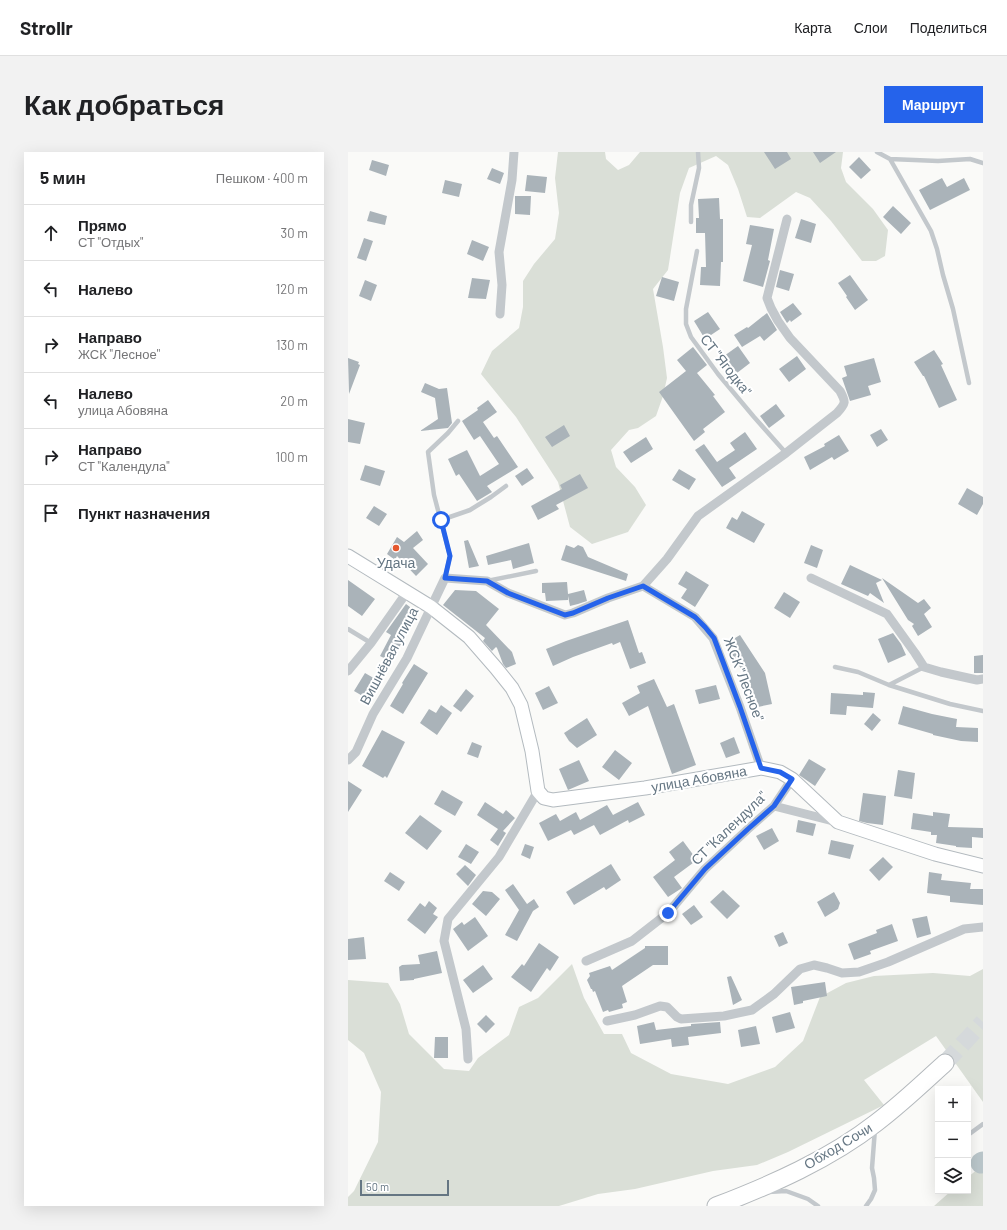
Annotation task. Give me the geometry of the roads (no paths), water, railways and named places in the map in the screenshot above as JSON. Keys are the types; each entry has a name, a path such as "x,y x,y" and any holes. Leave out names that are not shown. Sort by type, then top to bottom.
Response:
{"highway":[{"name":"Обход Сочи","path":"716,1206 750,1193 810,1164 847,1143 875,1124 909,1096 944,1063"}],"street":[{"path":"500,314 502,285 499,252 512,180 514,152"},
{"path":"445,578 487,581 508,593 565,615 643,586 667,559 698,516 786,453 838,413 844,405 845,400 840,391 790,338 778,321 767,298 787,219"},
{"path":"348,556 431,607 469,637 512,688 521,705 532,751 538,791 499,857 448,919 444,941 466,1029 468,1059"},
{"name":"Вишнёвая улица","path":"348,760 356,752 374,714 407,658 445,578"},
{"path":"811,578 886,614 924,667 977,680 983,679"},
{"name":"ЖСК \"Лесное\"","path":"643,586 695,617 714,638 761,768"},
{"path":"348,671 371,643 407,592"},
{"name":"улица Абовяна","path":"538,791 544,798 553,800 645,788 761,768 780,772 792,779 838,822 935,854 983,866"},
{"name":"СТ \"Календула\"","path":"586,961 632,941 668,913 705,869 774,806 792,779"},
{"path":"774,806 838,822"},
{"path":"607,1021 635,1015 660,1006 667,1007 681,1019 724,1016 752,1010 774,994 800,969 814,965 842,974 859,972 888,962 964,929 983,927"}],"lane":[{"path":"691,222 691,205 699,168 698,152"},
{"path":"877,152 890,159 938,162 970,158 983,163"},
{"path":"890,159 931,231 942,275 953,309 968,383"},
{"name":"СТ \"Ягодка\"","path":"697,251 686,309 686,324 691,337 718,374 786,453"},
{"path":"445,578 450,556 434,495 428,452 458,421"},
{"path":"441,520 470,510 506,486"},
{"path":"487,581 536,571"},
{"path":"348,629 371,643"},
{"path":"835,667 858,672 889,685 950,704 983,711"},
{"path":"889,685 924,667"},
{"path":"866,1206 875,1190 872,1168 875,1124"},
{"path":"971,1133 983,1124"},
{"path":"750,1193 786,1191 803,1197 818,1206"}],"tunnel":[{"path":"945,1063 983,1022"}],"place":[{"name":"Удача","path":"396,548"}]}
